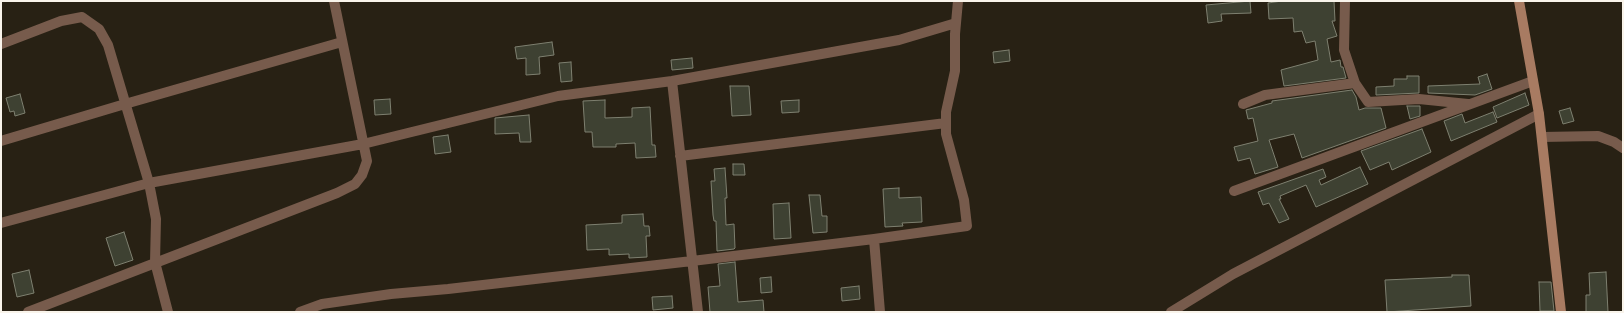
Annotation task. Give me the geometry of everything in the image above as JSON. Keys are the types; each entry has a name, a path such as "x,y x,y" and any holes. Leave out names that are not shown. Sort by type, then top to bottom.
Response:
{"main road":[{"path":"1519,1 1539,114 1561,312"}],"street":[{"path":"28,312 337,193 354,184 362,175 367,161 334,1"},
{"path":"300,312 322,304 391,294 448,289 692,261 967,226 964,200 946,134 946,112 955,71 958,1"},
{"path":"1345,1 1344,50 1355,83 1368,102 1419,99 1470,105"},
{"path":"1,44 61,21 82,17 99,29 108,46 149,183 156,219 155,262 168,312"},
{"path":"1,223 149,183 363,144 558,96 672,81 899,40 956,23"},
{"path":"1,141 342,42"},
{"path":"1234,191 1470,105 1533,80"},
{"path":"672,81 698,312"},
{"path":"1243,104 1265,96 1355,83"},
{"path":"1171,312 1233,274 1539,114"},
{"path":"680,156 946,123"},
{"path":"1542,137 1598,136 1614,142 1623,148"},
{"path":"874,239 880,312"}],"building":[{"path":"1250,1 1251,13 1221,14 1222,21 1208,23 1206,5"},
{"path":"1282,1 1334,1 1335,21 1332,21 1337,36 1327,39 1331,62 1340,60 1341,67 1343,67 1346,78 1284,86 1281,70 1318,60 1315,41 1306,43 1302,31 1294,32 1293,18 1269,19 1268,3"},
{"path":"552,42 554,55 539,57 540,74 526,75 526,58 517,59 515,47"},
{"path":"1009,50 1010,61 994,63 993,52"},
{"path":"692,58 693,68 672,70 671,60"},
{"path":"571,62 572,81 561,82 559,63"},
{"path":"1487,74 1492,89 1475,95 1428,93 1428,86 1480,84 1478,77"},
{"path":"1407,76 1419,76 1419,93 1376,95 1376,87 1394,86 1394,79 1407,79"},
{"path":"730,86 749,86 751,115 732,116"},
{"path":"1352,90 1356,97 1359,110 1365,108 1381,108 1386,128 1302,158 1294,134 1269,140 1278,167 1255,174 1250,158 1238,161 1234,147 1258,141 1253,118 1248,119 1246,110 1272,103 1272,101"},
{"path":"1525,93 1529,105 1497,118 1493,107"},
{"path":"20,94 25,113 15,116 14,111 10,112 6,98"},
{"path":"390,99 391,114 375,115 374,100"},
{"path":"605,100 605,118 632,117 632,108 650,107 652,145 655,145 656,157 636,158 635,143 616,144 616,147 593,147 592,132 585,132 583,101"},
{"path":"799,100 799,112 782,113 781,101"},
{"path":"1407,106 1420,106 1420,116 1410,119"},
{"path":"1570,108 1574,121 1563,124 1559,111"},
{"path":"1493,112 1497,122 1451,141 1444,121 1462,114 1465,123"},
{"path":"529,115 531,142 520,142 519,133 495,134 495,118"},
{"path":"1422,129 1431,152 1392,170 1389,162 1370,170 1361,151"},
{"path":"448,135 451,152 435,154 433,137"},
{"path":"733,164 744,164 745,175 733,175"},
{"path":"1360,167 1368,184 1316,207 1306,185 1280,196 1281,199 1279,199 1289,219 1279,223 1269,203 1263,205 1258,192 1323,169 1326,177 1319,180 1321,185"},
{"path":"725,168 727,198 725,198 726,225 734,224 735,248 717,251 716,221 714,221 713,215 711,181 715,181 714,169"},
{"path":"899,188 899,198 921,197 922,222 902,223 903,226 885,227 883,189"},
{"path":"809,195 820,195 822,216 827,216 827,232 813,233"},
{"path":"789,203 791,238 774,239 773,204"},
{"path":"643,214 644,226 649,226 650,236 646,236 647,257 629,258 629,254 609,255 609,249 587,250 586,225 622,223 622,215"},
{"path":"124,232 133,260 115,266 106,238"},
{"path":"735,262 738,302 763,300 764,312 710,312 708,287 720,286 718,264"},
{"path":"29,270 34,293 17,297 12,274"},
{"path":"1606,272 1608,312 1586,312 1586,295 1590,295 1589,273"},
{"path":"1452,275 1469,275 1471,306 1387,312 1385,280 1452,277"},
{"path":"771,277 772,292 761,293 760,278"},
{"path":"1539,282 1551,282 1554,311 1540,311"},
{"path":"859,286 860,299 842,301 841,288"},
{"path":"672,296 673,308 653,310 652,297"}]}
